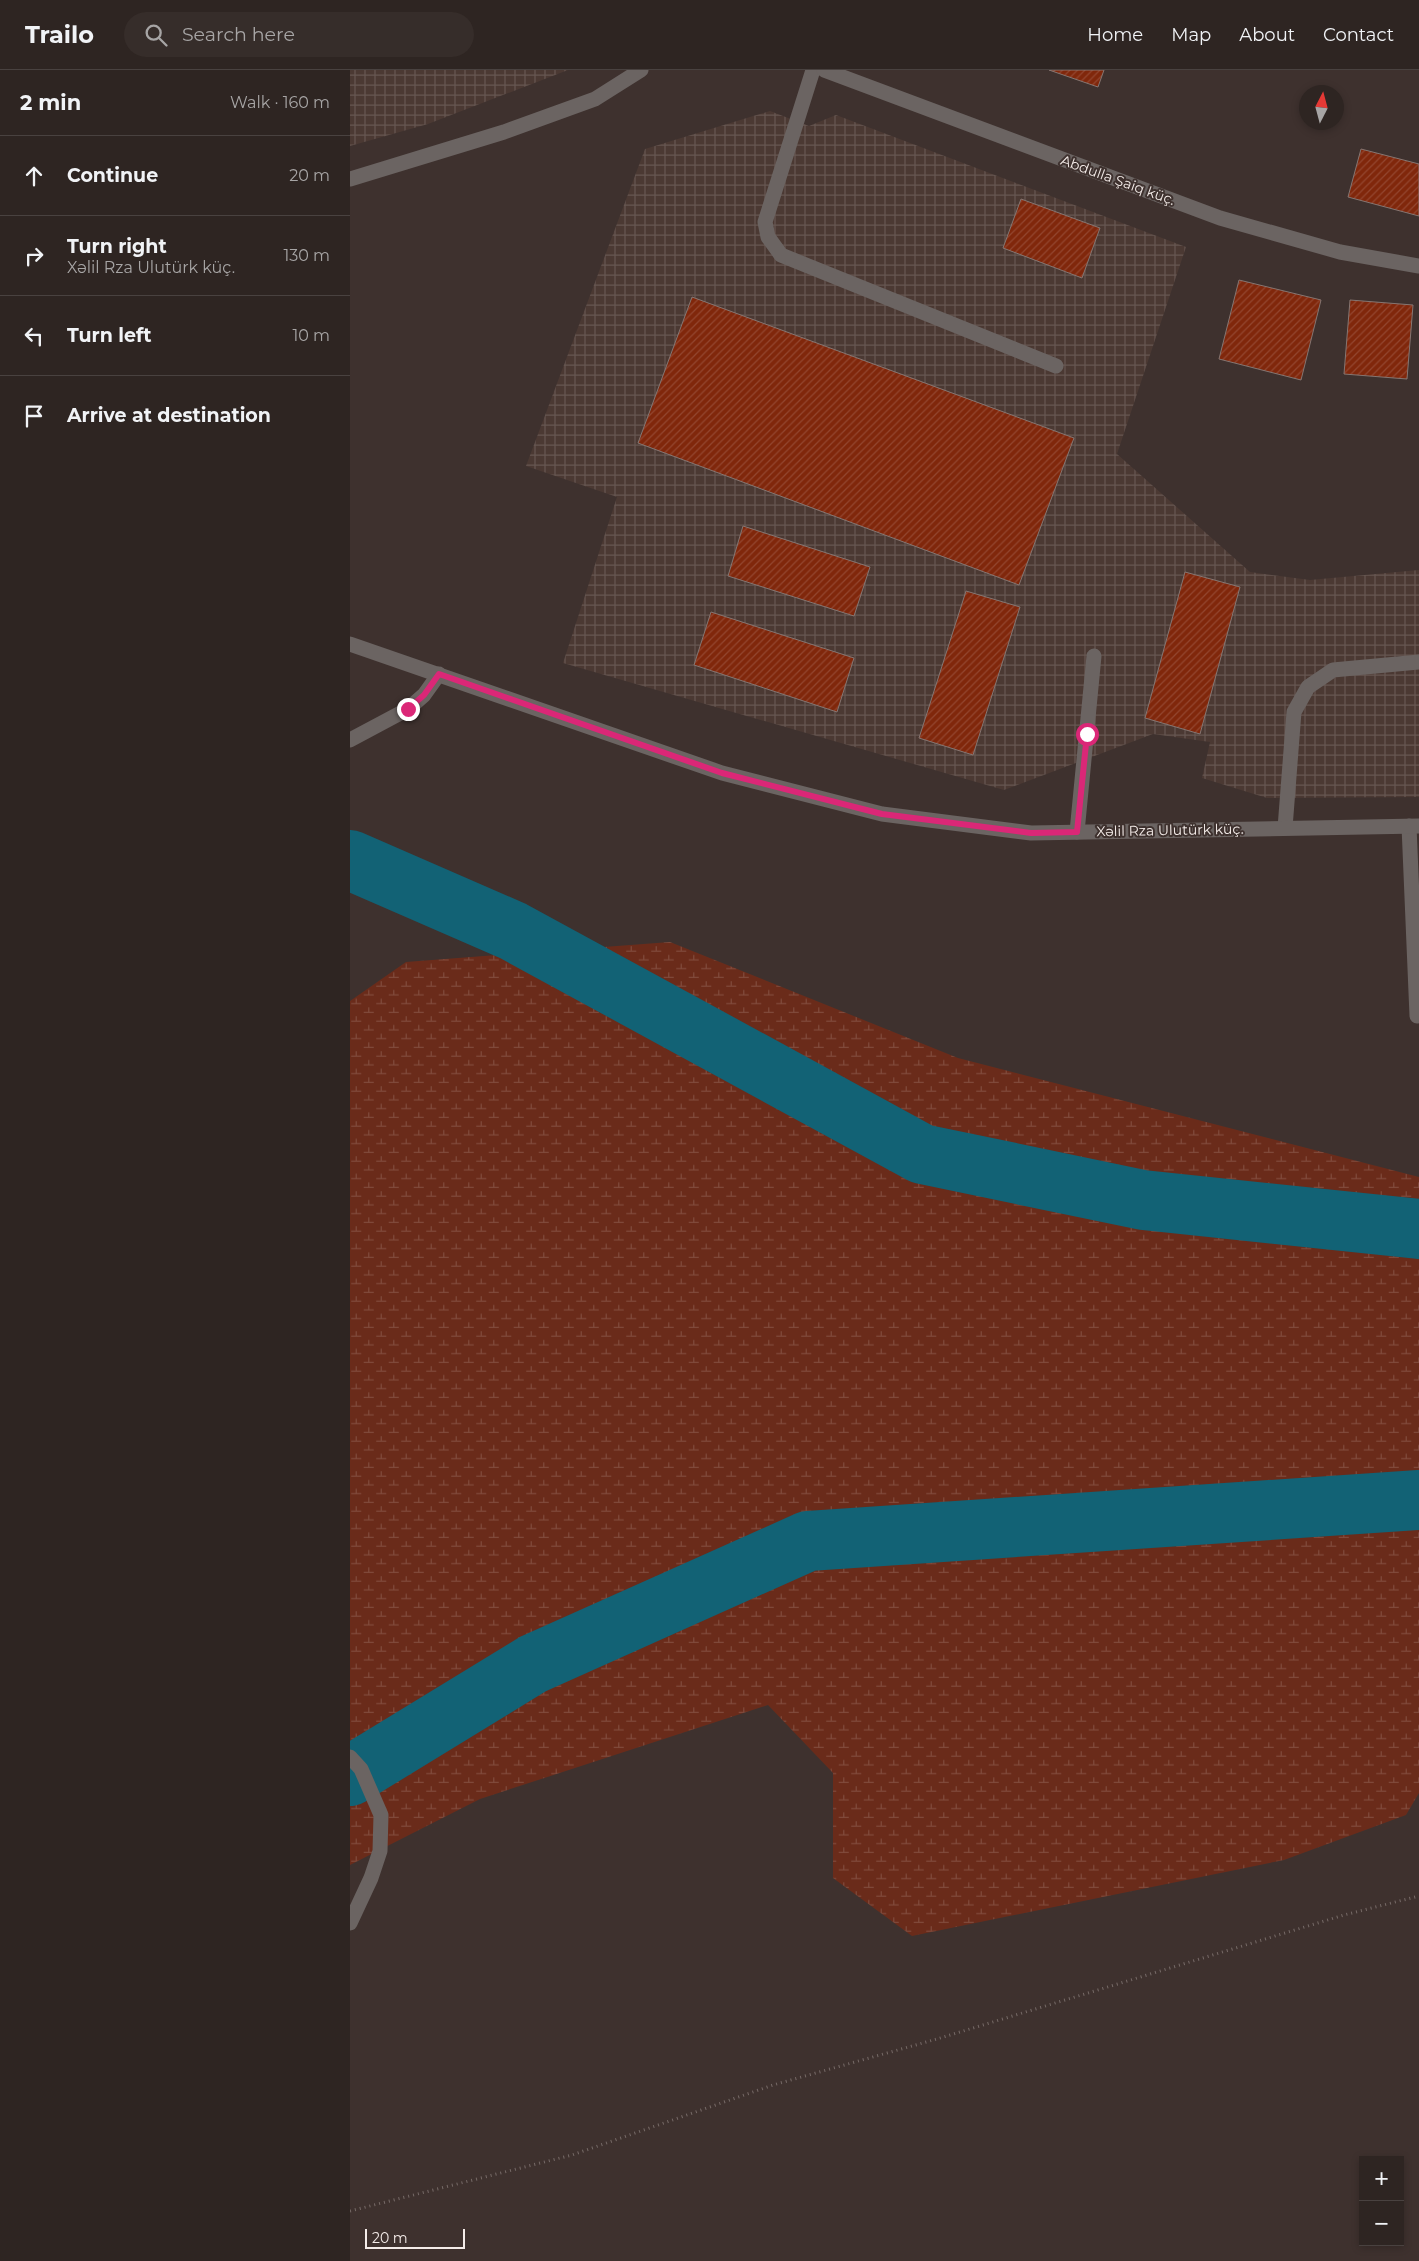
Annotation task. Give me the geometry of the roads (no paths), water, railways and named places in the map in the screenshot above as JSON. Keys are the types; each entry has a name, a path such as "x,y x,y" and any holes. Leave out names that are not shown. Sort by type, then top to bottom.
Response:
{"street":[{"path":"350,179 504,132 595,99 641,70"},
{"path":"813,70 765,222 768,237 782,255 1056,366"},
{"name":"Abdulla Şaiq küç.","path":"824,70 1220,218 1340,252 1419,266"},
{"name":"Xəlil Rza Ulutürk küç.","path":"350,644 722,773 882,814 1031,833 1414,826"},
{"path":"1077,832 1094,656"},
{"path":"1285,828 1294,712 1308,687 1333,670 1419,662"},
{"path":"350,740 408,709 424,695 439,674"},
{"path":"1414,826 1417,1016"},
{"path":"350,1757 361,1769 381,1815 380,1851 371,1878 350,1923"}],"waterway":[{"path":"350,860 513,931 922,1154 1143,1200 1419,1229"},
{"path":"350,1776 533,1664 808,1541 1419,1500"}]}
